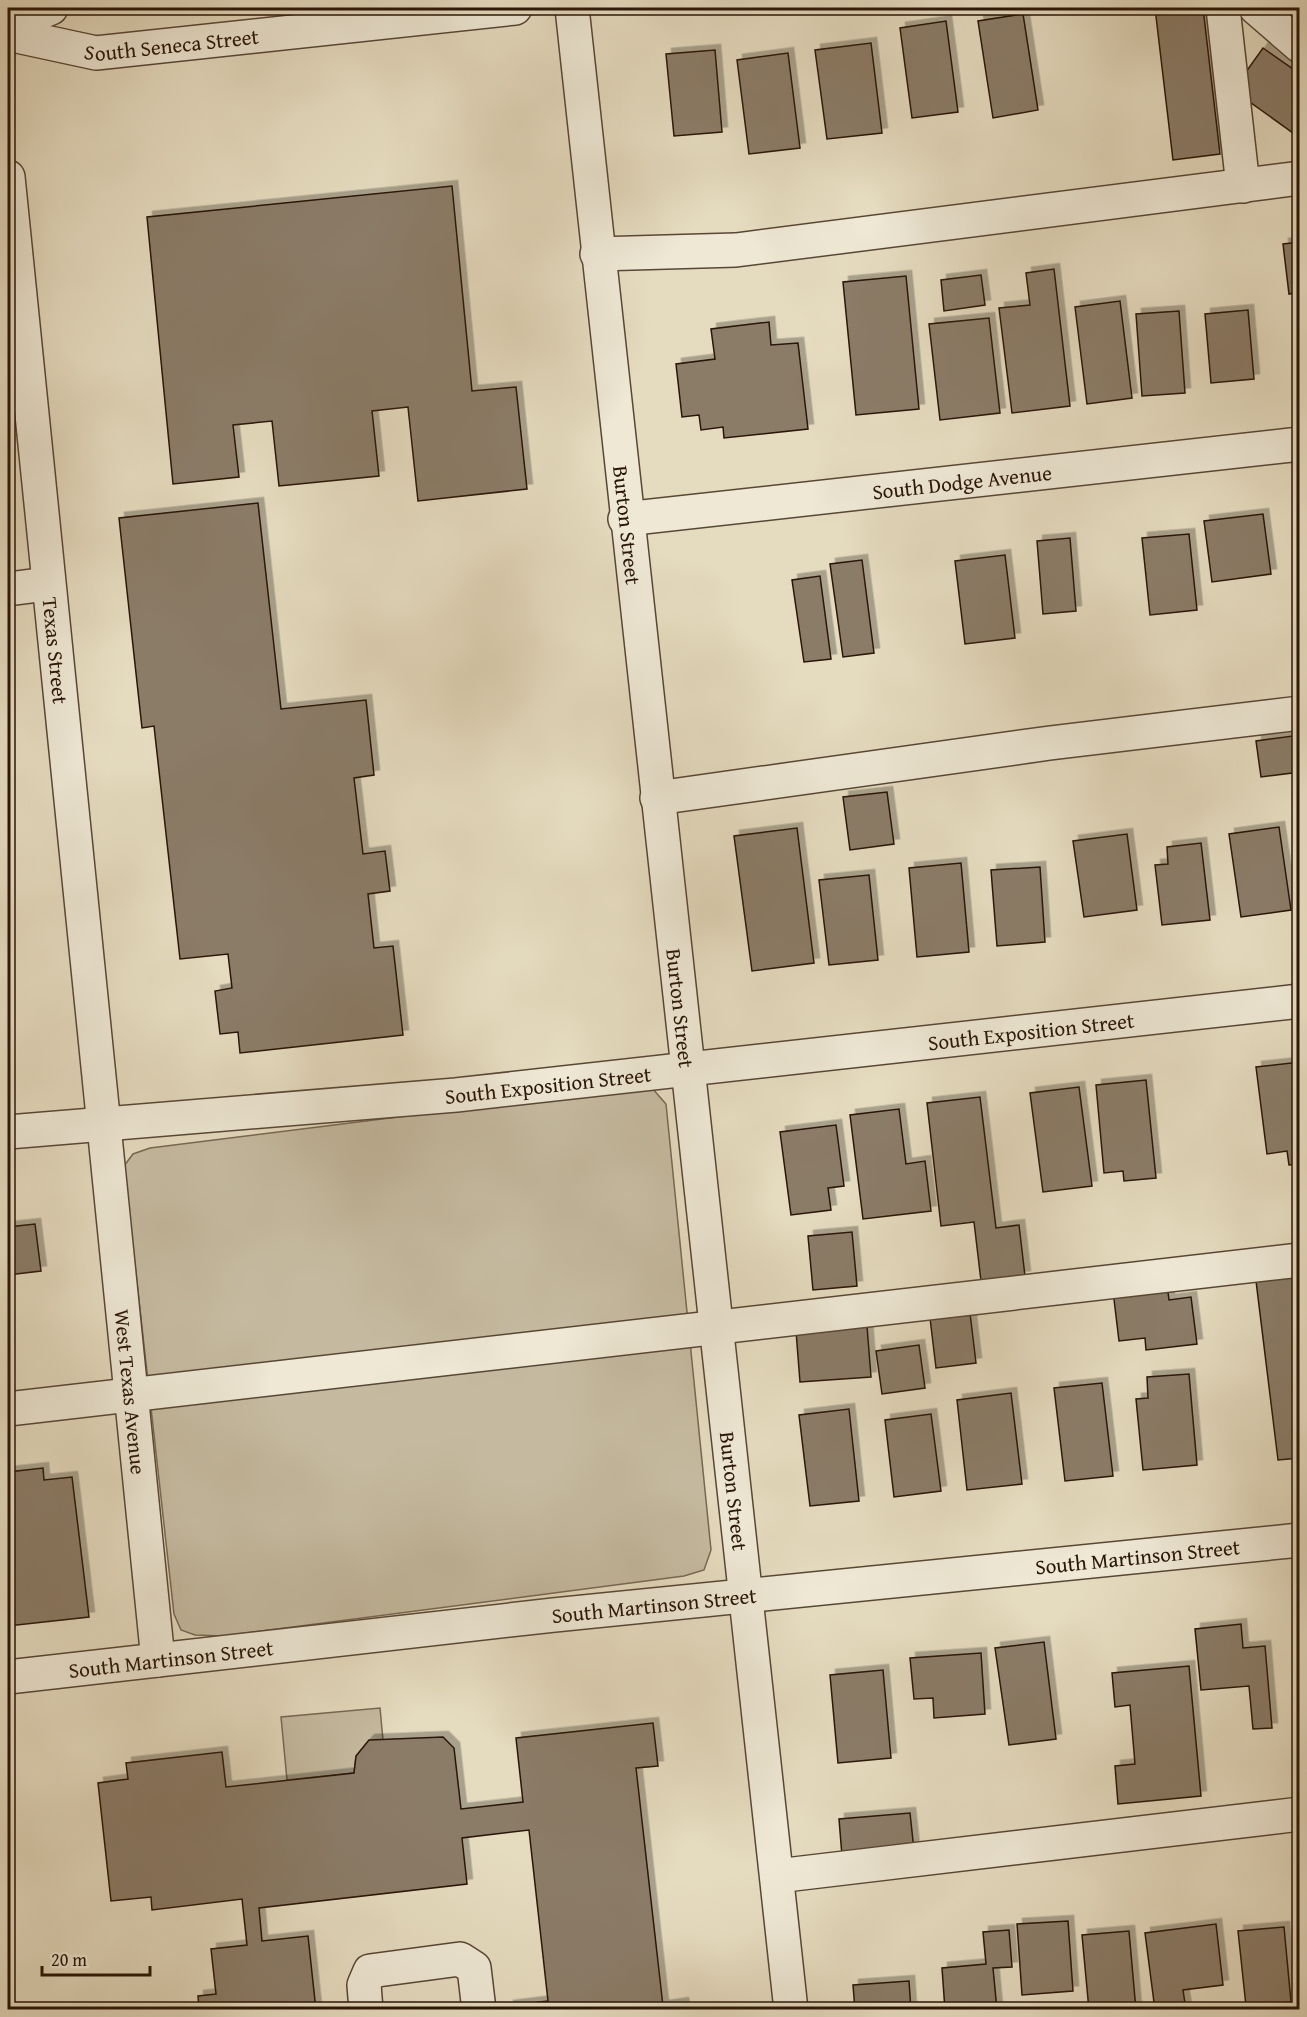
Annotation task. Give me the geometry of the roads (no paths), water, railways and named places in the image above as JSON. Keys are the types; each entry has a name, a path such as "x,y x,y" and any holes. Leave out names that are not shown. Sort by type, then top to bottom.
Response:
{"street":[{"path":"8,26 51,8"},
{"name":"South Seneca Street","path":"8,34 96,52 515,8"},
{"name":"Burton Street","path":"572,8 625,519 689,1069 791,2010"},
{"path":"1223,8 1243,186"},
{"path":"1256,8 1299,46"},
{"name":"Texas Street","path":"8,177 15,322 47,584 102,1124"},
{"path":"597,254 736,250 1299,178"},
{"name":"South Dodge Avenue","path":"625,519 1299,444"},
{"path":"8,589 47,584"},
{"path":"657,798 1096,737 1299,713"},
{"name":"South Exposition Street","path":"8,1132 456,1095 1299,1001"},
{"name":"West Texas Avenue","path":"102,1124 158,1660"},
{"path":"8,1409 1299,1260"},
{"name":"South Martinson Street","path":"8,1677 746,1596 1299,1540"},
{"path":"777,1876 1299,1815"},
{"path":"366,2010 364,1986 370,1971 460,1959 474,1968 479,2010"}]}
